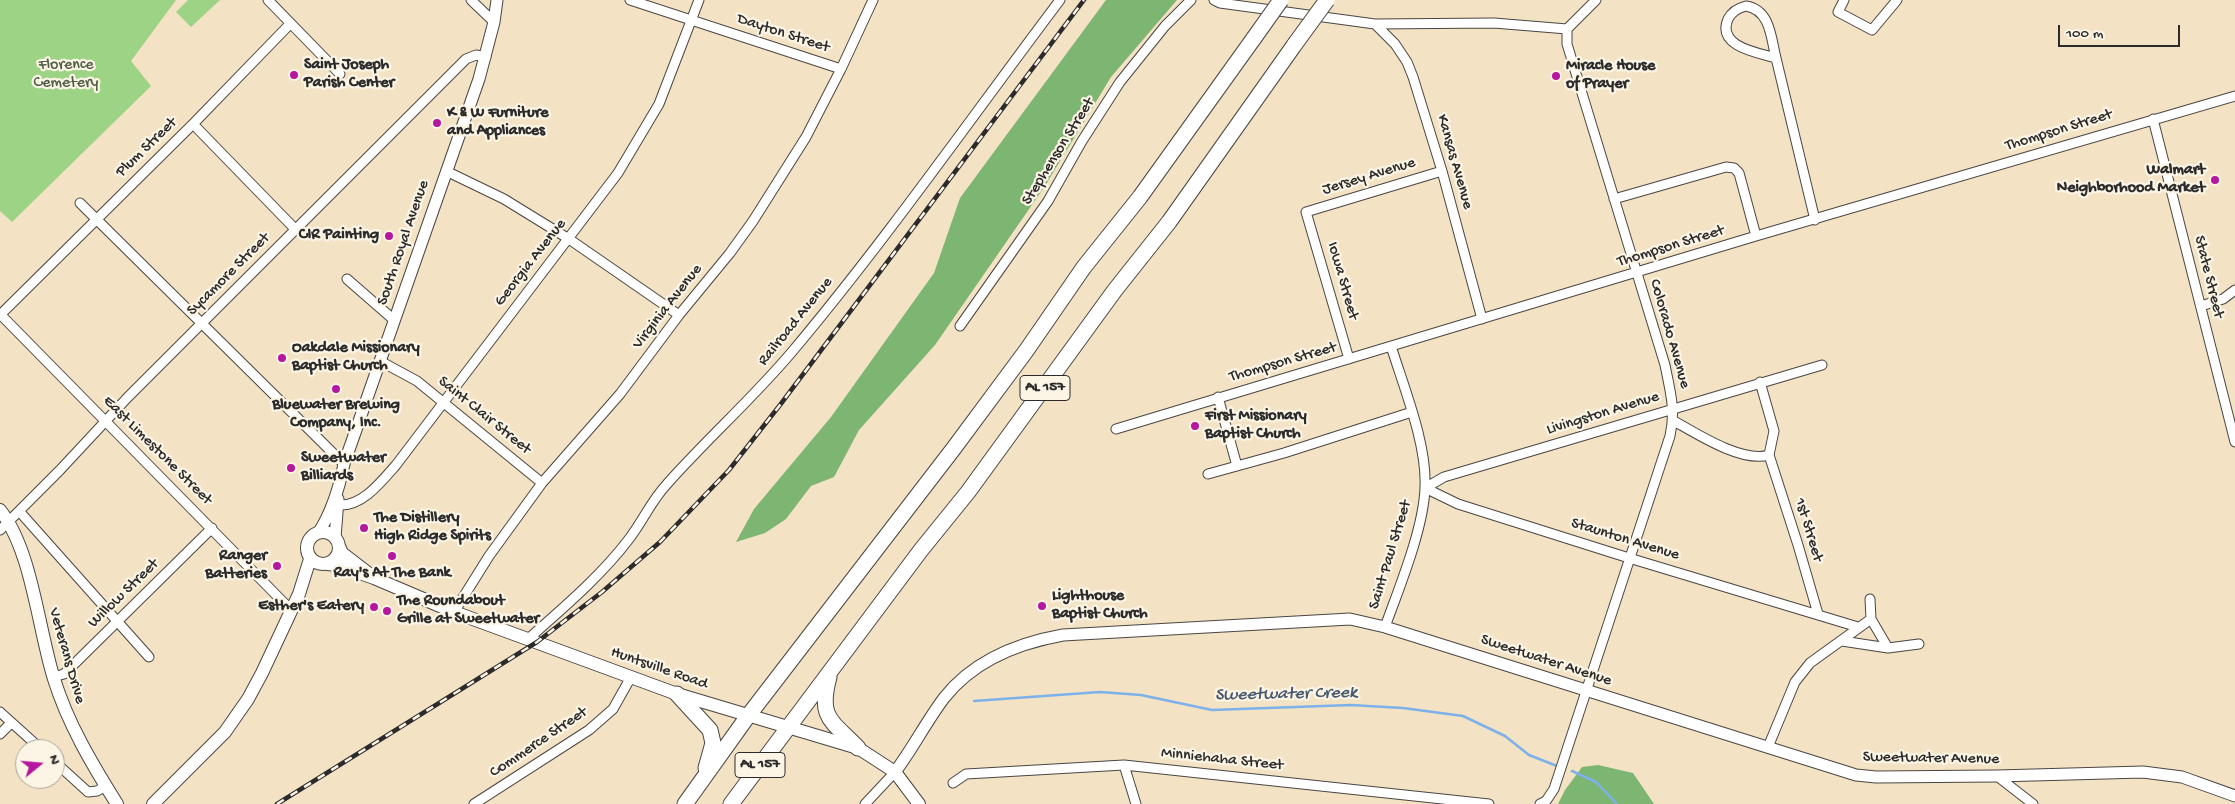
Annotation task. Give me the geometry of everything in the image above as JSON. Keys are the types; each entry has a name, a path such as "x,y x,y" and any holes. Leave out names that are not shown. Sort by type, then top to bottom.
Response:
{"highway":[{"name":"AL 157","path":"684,804 748,716 965,433 1084,267 1140,197 1281,0"},
{"name":"AL 157","path":"731,804 920,550 968,492 1115,290 1169,222 1327,0"},
{"path":"831,670 824,694 824,705 828,717 858,748"},
{"path":"677,694 702,719 710,730 714,743 702,780"}],"main road":[{"name":"Veterans Drive","path":"0,510 4,525 18,538 53,678 68,720 117,804"},
{"path":"152,804 206,752 237,716 262,673 299,594 310,559 306,545 310,537 318,532 328,533 337,542 335,559 325,564 299,594"},
{"name":"Huntsville Road","path":"337,542 342,553 374,578"},
{"path":"310,559 325,564"},
{"name":"Huntsville Road","path":"325,564 337,565 374,578 454,612 677,694 858,748 895,772 919,804"}],"street":[{"path":"268,0 340,74"},
{"path":"471,0 494,22"},
{"name":"South Royal Avenue","path":"337,542 338,500 344,464 486,57 497,0"},
{"name":"Dayton Street","path":"630,0 841,69"},
{"name":"Georgia Avenue","path":"338,500 355,503 376,486 396,465 618,173 645,130 667,86 700,0"},
{"name":"Virginia Avenue","path":"454,612 490,556 542,483 620,394 753,221 806,136 841,69 873,0"},
{"name":"Railroad Avenue","path":"528,639 608,562 630,538 647,509 667,484 752,397 790,354 833,302 1060,0"},
{"name":"Stephenson Street","path":"960,326 1048,201 1082,141 1120,82 1165,26 1192,0"},
{"path":"1214,0 1230,4 1375,24 1494,23 1566,29 1596,0"},
{"path":"1844,0 1838,12 1872,30 1897,0"},
{"path":"1776,58 1745,49 1733,43 1728,37 1726,23 1734,11 1740,8 1753,7 1764,16 1776,58 1815,220"},
{"name":"Plum Street","path":"0,315 193,124 290,24"},
{"name":"Kansas Avenue","path":"1375,24 1395,44 1407,62 1442,171 1482,319"},
{"name":"Colorado Avenue","path":"1540,804 1546,801 1554,789 1588,692 1674,421 1674,408 1665,365 1568,44 1566,29"},
{"name":"Sycamore Street","path":"4,525 201,323 466,59 476,55 486,57"},
{"name":"Thompson Street","path":"1116,429 1218,397 1636,274 1756,236 2235,96"},
{"name":"State Street","path":"2153,119 2235,442"},
{"path":"193,124 296,230"},
{"path":"1614,199 1726,167 1734,168 1739,173 1756,236"},
{"path":"446,171 504,199 569,239 592,257 679,315"},
{"name":"Jersey Avenue","path":"1306,212 1442,171"},
{"path":"80,203 344,464"},
{"name":"Iowa Street","path":"1306,212 1349,359"},
{"path":"347,279 394,320"},
{"path":"2201,306 2222,299 2235,290"},
{"name":"East Limestone Street","path":"0,315 291,610"},
{"name":"Saint Paul Street","path":"1385,627 1417,531 1425,488 1424,463 1412,412 1392,346"},
{"name":"Saint Clair Street","path":"380,361 403,372 443,402 542,483"},
{"name":"Livingston Avenue","path":"1425,488 1444,477 1822,365"},
{"path":"1674,421 1714,443 1755,457 1769,455 1773,441 1772,421 1760,382"},
{"path":"1218,397 1237,466"},
{"path":"1208,474 1412,412"},
{"name":"1st Street","path":"1769,455 1818,614"},
{"name":"Staunton Avenue","path":"1425,488 1458,504 1858,627"},
{"name":"South Royal Avenue","path":"318,532 338,500"},
{"path":"19,511 149,657"},
{"name":"Willow Street","path":"53,678 64,674 212,528"},
{"path":"1870,599 1871,619 1888,648"},
{"name":"Sweetwater Avenue","path":"895,772 946,696 965,677 991,659 1024,643 1063,635 1262,622 1350,619 1385,627 1845,772 1866,776 1997,776 2143,772 2182,777 2235,796"},
{"path":"1768,747 1795,682 1810,663 1871,619"},
{"path":"1842,641 1888,648 1918,644"},
{"name":"Commerce Street","path":"474,804 590,730 612,709 631,677"},
{"path":"0,712 10,724 28,739"},
{"path":"0,734 10,724"},
{"path":"1124,765 1136,804"},
{"name":"Minniehaha Street","path":"953,783 966,774 1124,765 1414,800 1489,804"},
{"path":"65,771 88,792 97,791 106,786"},
{"path":"865,804 895,772"},
{"path":"1997,776 2033,804"}],"green space":[{"name":"Florence Cemetery","path":"0,0 176,0 131,61 151,86 12,222 0,211"},
{"path":"188,0 220,0 191,27 176,12"},
{"path":"1106,0 1177,0 1111,77 1045,186 935,345 859,430 834,477 811,486 786,519 765,533 736,542 754,509 831,417 934,273 960,198"},
{"path":"1598,765 1633,773 1654,804 1558,804 1565,790 1582,767"}],"waterway":[{"name":"Sweetwater Creek","path":"974,701 1100,692 1141,695 1212,710 1351,705 1403,708 1463,716 1505,736 1529,755 1557,766"},
{"name":"Sweetwater Creek","path":"1572,771 1596,782 1617,804"}],"railway":[{"path":"277,804 537,642 602,592 660,542 729,470 780,405 1084,0"}],"place":[{"name":"Saint Joseph Parish Center","path":"294,75"},
{"name":"Miracle House of Prayer","path":"1556,76"},
{"name":"K & W Furniture and Appliances","path":"437,123"},
{"name":"Walmart Neighborhood Market","path":"2215,180"},
{"name":"CIR Painting","path":"389,236"},
{"name":"Oakdale Missionary Baptist Church","path":"282,358"},
{"name":"Bluewater Brewing Company, Inc.","path":"336,389"},
{"name":"First Missionary Baptist Church","path":"1195,426"},
{"name":"Sweetwater Billiards","path":"291,468"},
{"name":"The Distillery High Ridge Spirits","path":"364,528"},
{"name":"Ray's At The Bank","path":"392,556"},
{"name":"Ranger Batteries","path":"277,566"},
{"name":"Lighthouse Baptist Church","path":"1042,606"},
{"name":"Esther's Eatery","path":"374,607"},
{"name":"The Roundabout Grille at Sweetwater","path":"387,611"}]}
